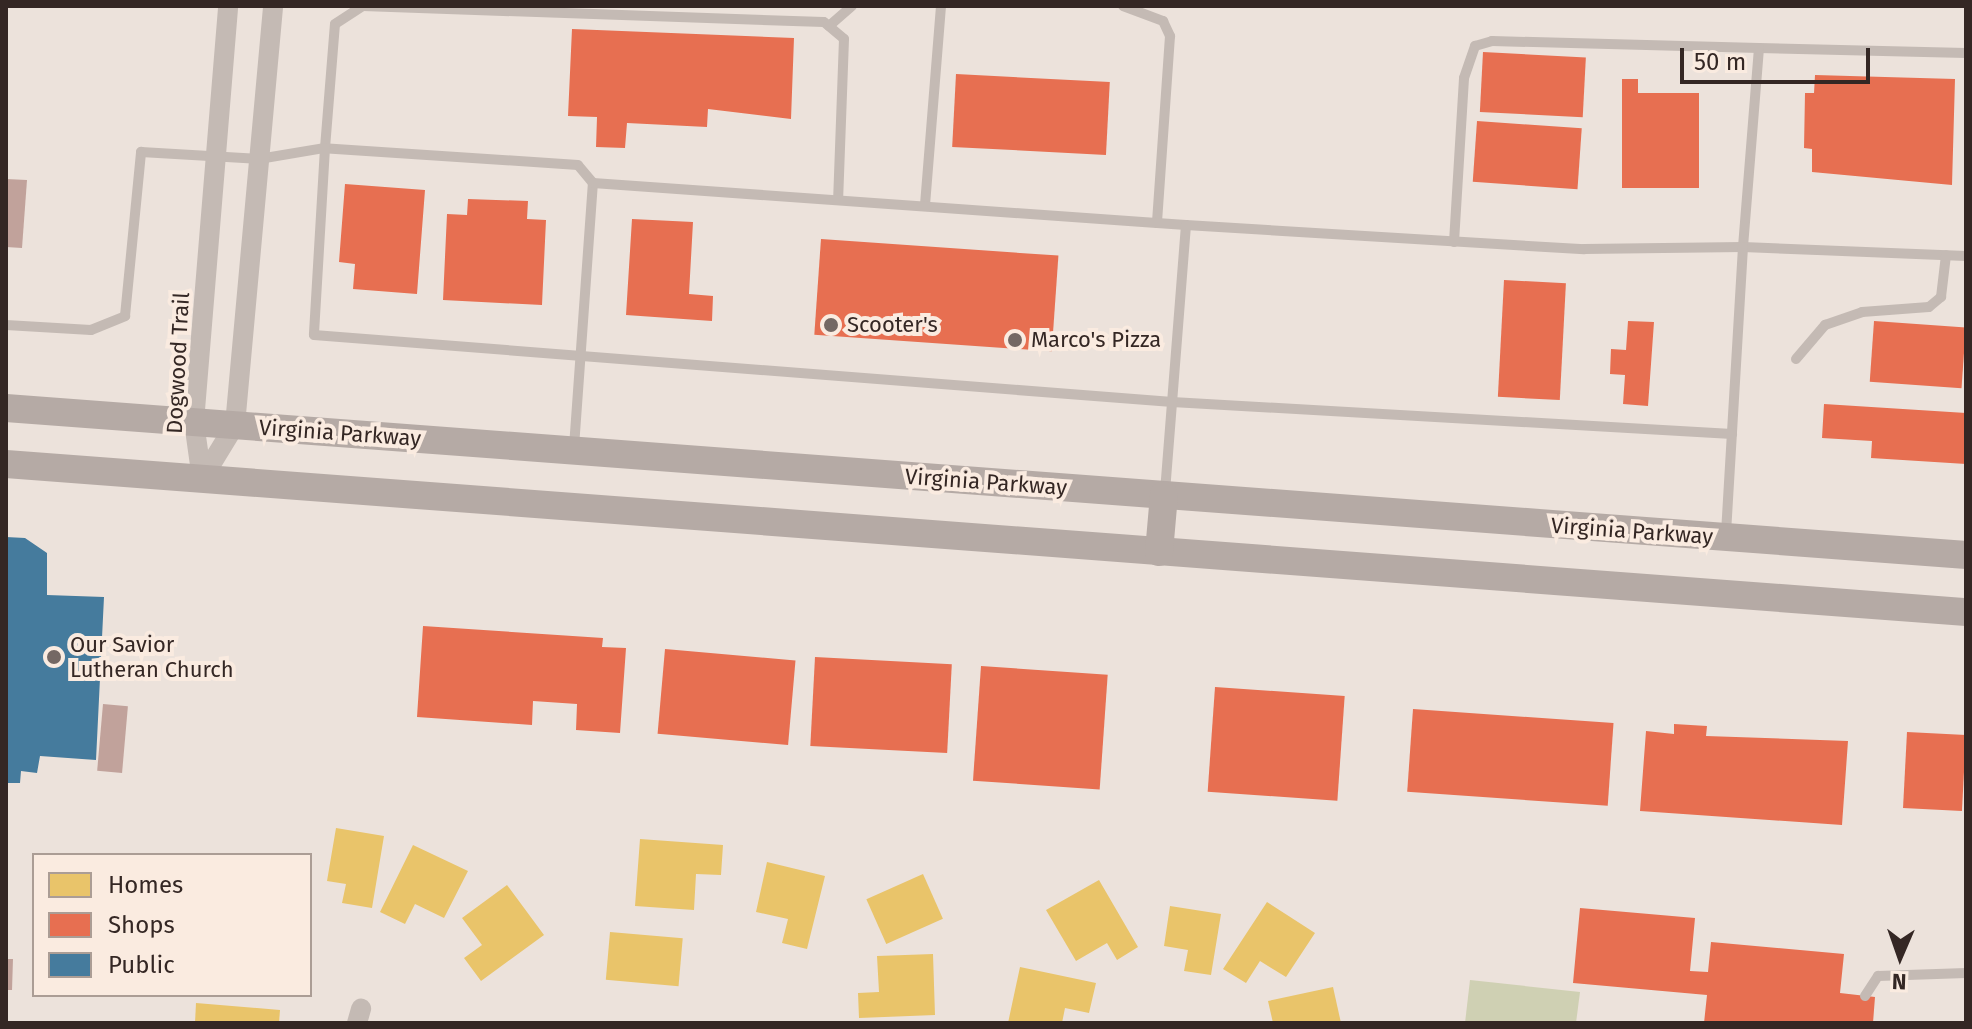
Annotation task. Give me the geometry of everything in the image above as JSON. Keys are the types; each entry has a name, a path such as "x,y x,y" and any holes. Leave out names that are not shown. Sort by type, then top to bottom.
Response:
{"main road":[{"name":"Virginia Parkway","path":"6,408 1966,555"},
{"path":"6,464 1966,612"},
{"path":"1159,552 1164,495"}],"street":[{"name":"Dogwood Trail","path":"202,479 194,422 228,6"},
{"path":"202,479 235,425 273,6"}],"lane":[{"path":"838,199 844,39 829,26 363,6 335,24 314,335 1172,402 1732,434"},
{"path":"829,26 852,6"},
{"path":"925,205 941,6"},
{"path":"1123,6 1163,21 1170,36 1157,223"},
{"path":"1454,242 1464,78 1475,46 1492,41 1966,53"},
{"path":"1725,538 1759,48"},
{"path":"6,325 91,330 125,316 141,152 259,159 325,148 578,165 593,183 574,451"},
{"path":"593,183 1454,242 1743,247 1966,256"},
{"path":"1164,495 1186,225"},
{"path":"1796,359 1825,325 1862,312 1929,307 1941,297 1946,255"},
{"path":"1865,996 1878,976 1966,973"}],"green space":[{"path":"1470,980 1580,992 1576,1023 1465,1023"}],"building: Homes":[{"path":"336,828 384,836 372,908 342,903 346,884 327,881"},
{"path":"640,839 723,845 721,875 696,874 694,910 635,906"},
{"path":"413,845 468,871 444,918 415,904 405,924 380,912"},
{"path":"767,862 825,876 807,949 782,943 788,919 756,912"},
{"path":"923,874 943,919 886,944 866,899"},
{"path":"1099,880 1138,947 1117,960 1107,943 1076,961 1046,910"},
{"path":"507,885 544,935 481,981 464,958 482,945 462,918"},
{"path":"1267,902 1315,933 1286,977 1260,961 1246,983 1223,969"},
{"path":"1170,906 1221,914 1211,975 1184,971 1188,950 1164,946"},
{"path":"610,932 683,938 679,986 606,980"},
{"path":"933,954 935,1015 859,1018 858,993 879,992 877,956"},
{"path":"1020,967 1096,983 1089,1013 1065,1008 1062,1023 1008,1023"},
{"path":"1333,987 1341,1023 1273,1023 1268,1001"},
{"path":"196,1003 280,1010 279,1023 195,1023"}],"building: Shops":[{"path":"572,29 794,38 791,119 708,109 707,127 627,123 625,148 596,147 597,117 568,116"},
{"path":"1483,52 1586,57 1583,117 1480,112"},
{"path":"956,74 1110,82 1106,155 952,147"},
{"path":"1815,75 1955,79 1952,185 1812,172 1812,149 1804,148 1805,93 1814,93"},
{"path":"1622,79 1638,79 1638,93 1699,93 1699,188 1622,188"},
{"path":"1477,121 1582,128 1577,189 1473,182"},
{"path":"345,184 425,190 417,294 353,289 355,264 339,262"},
{"path":"468,199 528,201 527,219 546,220 542,305 443,300 447,214 467,215"},
{"path":"632,219 693,222 689,294 713,296 712,321 626,315"},
{"path":"821,239 1058,256 1052,351 814,335"},
{"path":"1504,280 1566,283 1560,400 1498,397"},
{"path":"1628,321 1654,322 1648,406 1623,404 1625,375 1610,374 1611,349 1626,350"},
{"path":"1874,321 1966,327 1962,388 1870,382"},
{"path":"1824,404 1966,413 1966,464 1871,458 1872,441 1822,438"},
{"path":"423,626 603,638 602,647 626,648 620,733 576,730 577,704 533,701 532,725 417,717"},
{"path":"665,649 796,660 788,745 658,734"},
{"path":"815,657 952,664 947,753 810,746"},
{"path":"981,666 1108,675 1100,790 973,781"},
{"path":"1215,687 1345,696 1337,801 1208,792"},
{"path":"1413,709 1614,723 1608,806 1407,792"},
{"path":"1674,724 1707,726 1706,736 1848,741 1842,825 1640,811 1646,731 1674,734"},
{"path":"1907,732 1966,735 1962,811 1903,808"},
{"path":"1580,908 1695,918 1690,971 1708,972 1711,942 1844,954 1840,993 1875,997 1873,1023 1704,1023 1707,995 1573,983"}],"building: Public":[{"name":"Our Savior Lutheran Church","path":"6,537 25,538 47,553 47,595 104,597 96,760 40,756 37,773 21,771 20,783 6,783"}],"building: Other":[{"path":"6,179 27,180 22,248 6,247"},
{"path":"103,704 128,706 122,773 97,771"},
{"path":"6,959 13,959 12,990 6,990"}],"place":[{"name":"Scooter's","path":"831,325"},
{"name":"Marco's Pizza","path":"1015,340"},
{"name":"Our Savior Lutheran Church","path":"54,657"}]}
